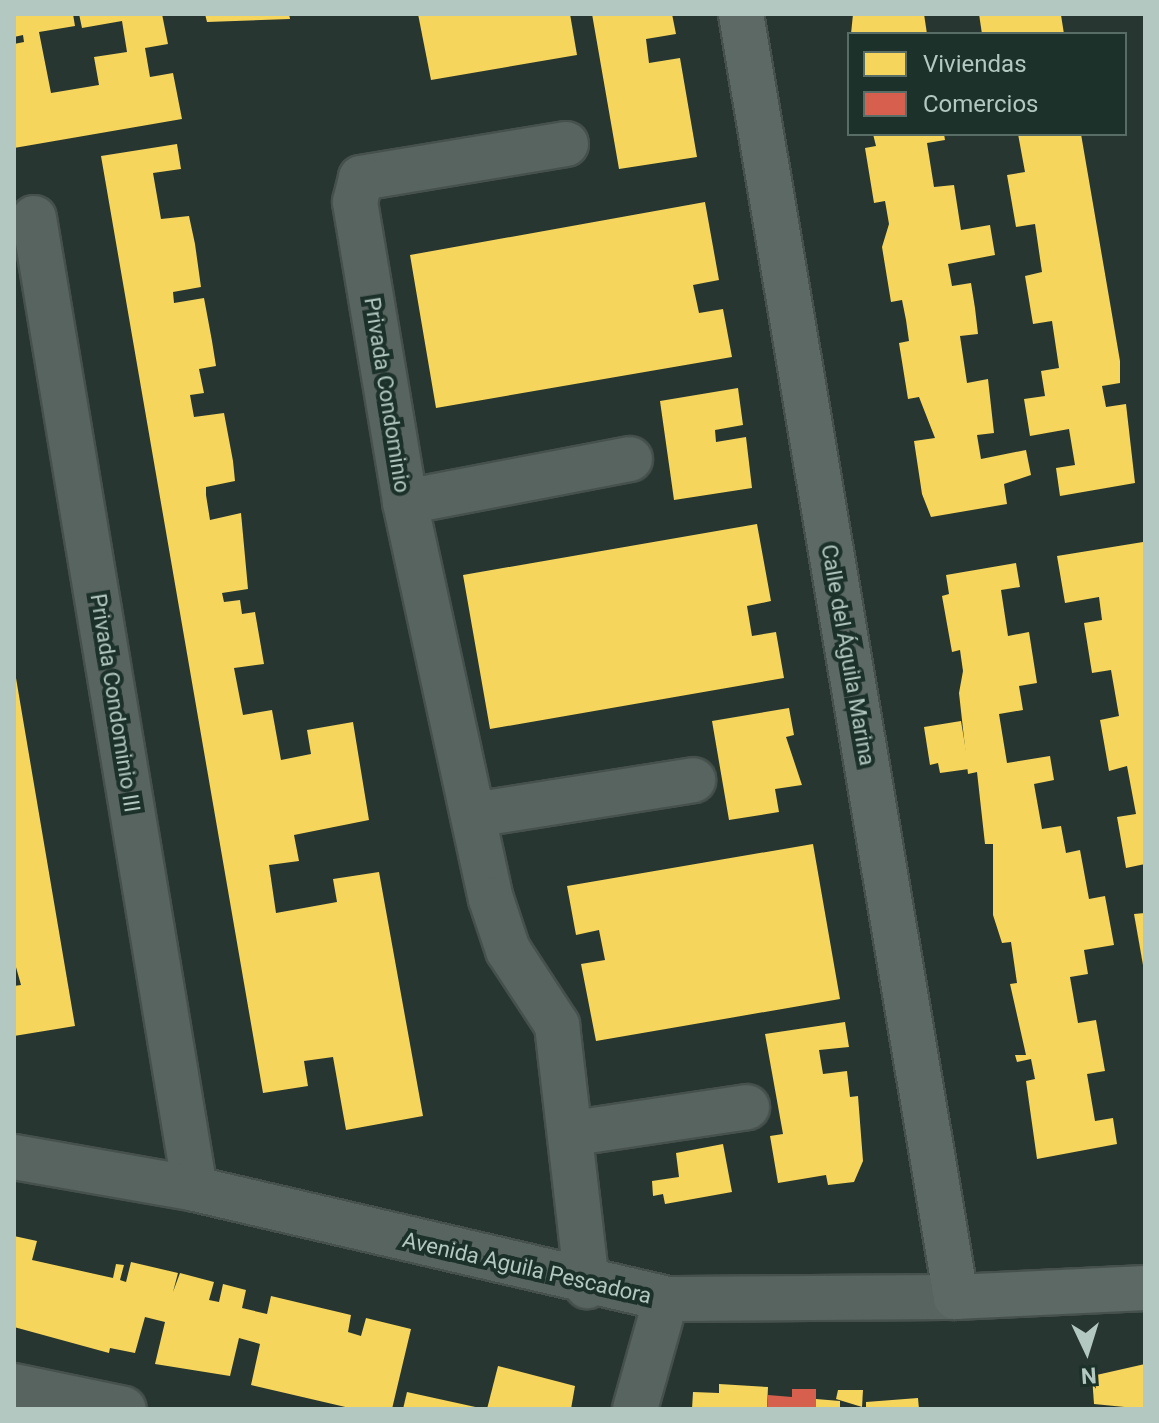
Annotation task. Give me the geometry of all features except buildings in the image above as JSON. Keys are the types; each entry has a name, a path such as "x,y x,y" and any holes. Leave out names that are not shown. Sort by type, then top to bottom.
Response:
{"street":[{"name":"Calle del Águila Marina","path":"741,14 956,1297"},
{"name":"Privada Condominio","path":"566,144 361,178 356,190 405,502 473,815 508,950 557,1025 574,1133 587,1286"},
{"name":"Privada Condominio III","path":"34,218 195,1189"},
{"path":"405,502 630,459"},
{"path":"473,815 693,780"},
{"path":"574,1133 747,1107"},
{"name":"Avenida Aguila Pescadora","path":"14,1157 195,1189 587,1286 666,1299 956,1297 1145,1288"},
{"path":"635,1409 666,1299"},
{"path":"14,1386 79,1404 124,1409"}]}
